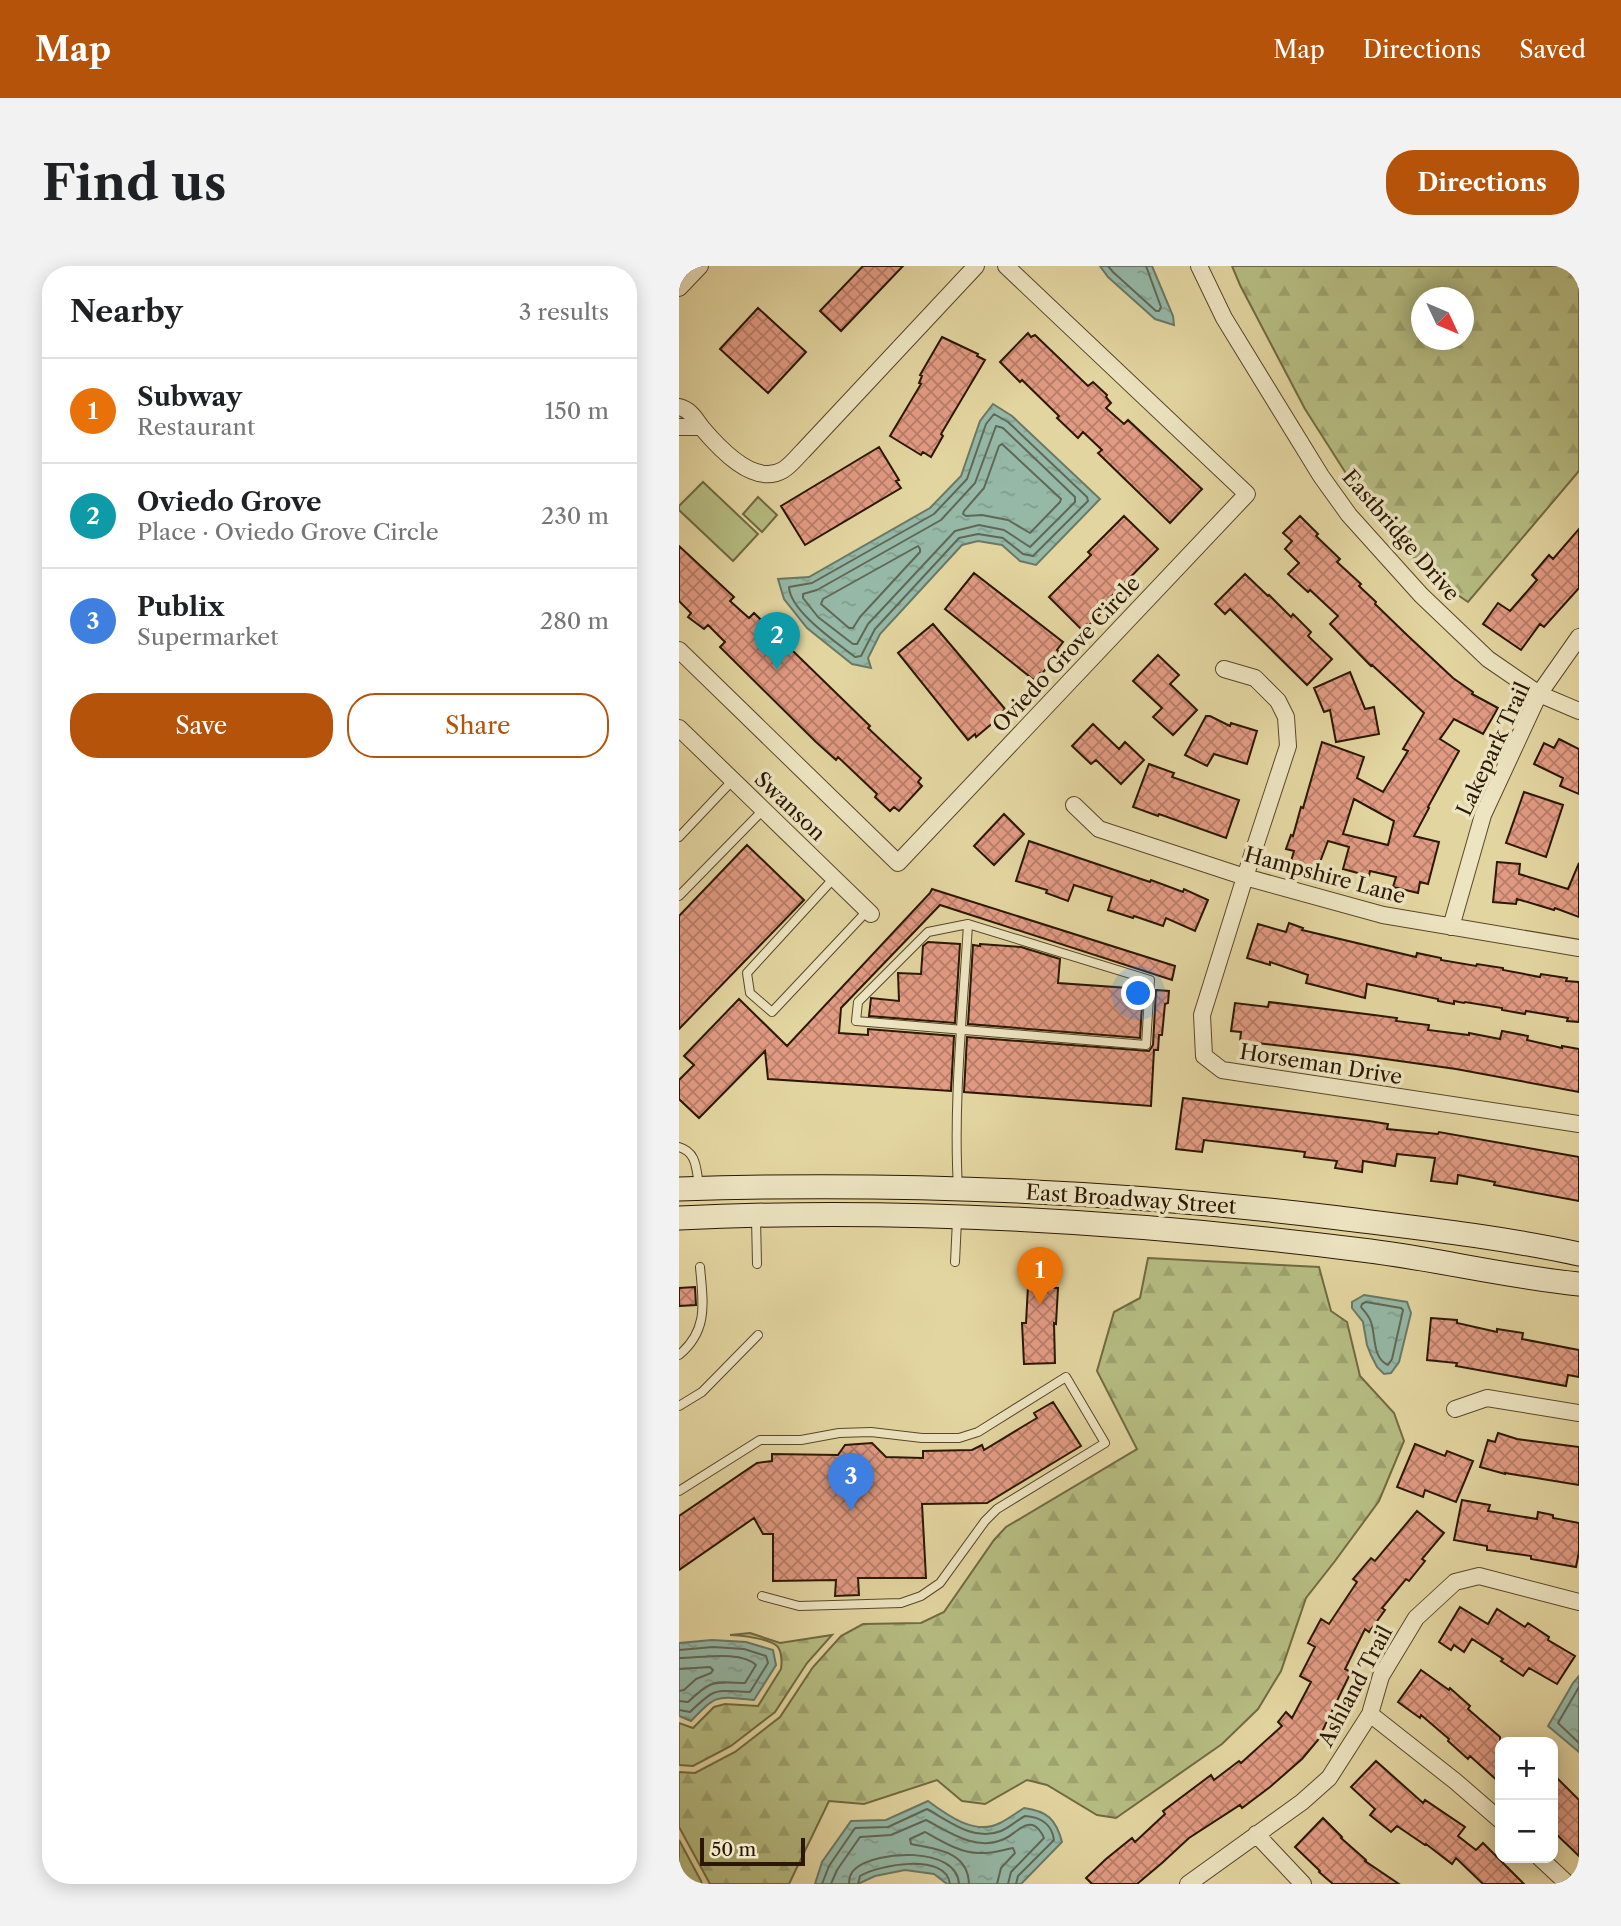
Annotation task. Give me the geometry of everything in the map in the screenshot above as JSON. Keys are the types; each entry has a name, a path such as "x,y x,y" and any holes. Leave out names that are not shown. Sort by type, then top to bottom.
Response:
{"main road":[{"name":"East Broadway Street","path":"689,1189 859,1186 958,1188 1163,1199 1439,1231 1579,1254"},
{"path":"957,1217 958,1188"},
{"name":"East Broadway Street","path":"679,1218 957,1217 1106,1226 1279,1241 1399,1255 1579,1284"}],"street":[{"path":"679,288 700,266"},
{"path":"679,407 688,410 720,448 743,467 760,475 782,471 976,266"},
{"name":"Oviedo Grove Circle","path":"679,650 898,863 1247,494 1006,266"},
{"name":"Eastbridge Drive","path":"1199,266 1224,318 1321,476 1349,515 1421,595 1488,659 1539,694 1579,711"},
{"path":"679,426 701,427"},
{"name":"Lakepark Trail","path":"1451,927 1483,815 1539,694 1579,637"},
{"name":"Horseman Drive","path":"1224,670 1255,678 1278,701 1286,717 1288,746 1202,1015 1204,1056 1222,1070 1579,1124"},
{"name":"Swanson","path":"679,728 869,912"},
{"name":"Hampshire Lane","path":"1074,805 1100,829 1245,877 1383,915 1579,948"},
{"path":"1454,1409 1487,1398 1579,1413"},
{"name":"Ashland Trail","path":"1188,1884 1301,1802 1329,1778 1370,1714 1381,1676 1416,1618 1455,1582 1479,1576 1579,1602"},
{"path":"1370,1714 1495,1816"},
{"path":"1256,1834 1303,1884"},
{"path":"1546,1863 1568,1884"}],"lane":[{"path":"679,837 733,780"},
{"path":"679,897 763,810"},
{"path":"834,878 747,973 750,993 772,1012 869,912"},
{"path":"958,1188 956,1157 968,924"},
{"path":"968,924 1150,980 1146,1045 856,1021 858,1002 928,932 968,924"},
{"path":"679,1147 687,1149 694,1157 689,1189"},
{"path":"756,1216 757,1264"},
{"path":"955,1262 957,1217"},
{"path":"679,1355 698,1335 702,1319 700,1267"},
{"path":"679,1406 702,1392 758,1335"},
{"path":"679,1491 760,1440 801,1440 838,1433 871,1432 922,1438 958,1438 978,1432 1066,1377 1105,1443 997,1509 985,1521 940,1583 922,1596 901,1603 799,1606 762,1596"}],"green space":[{"path":"1232,266 1579,266 1579,471 1468,602 1430,576 1368,508 1305,409"},
{"path":"703,482 758,534 733,561 679,510 679,506"},
{"path":"758,497 777,515 762,532 743,514"},
{"path":"1148,1258 1319,1267 1331,1311 1347,1322 1360,1376 1394,1413 1404,1441 1379,1501 1306,1598 1281,1671 1258,1709 1222,1744 1116,1818 1097,1815 1047,1785 1027,1780 985,1804 962,1801 937,1780 864,1804 829,1801 789,1884 710,1884 679,1827 679,1772 695,1773 735,1752 780,1717 813,1667 841,1636 863,1624 921,1623 944,1612 1006,1527 1137,1449 1097,1371 1114,1312 1140,1298"},
{"path":"750,1633 780,1643 832,1635 807,1663 775,1712 731,1746 693,1766 679,1765 679,1723 693,1728 714,1707 725,1704 758,1706 781,1669 777,1646 768,1641 730,1635"},
{"path":"679,1840 702,1884 686,1884 679,1870"}],"water":[{"path":"1100,266 1152,266 1173,316 1174,325 1155,319 1108,277"},
{"path":"993,404 1012,416 1100,499 1036,565 1020,561 1002,545 978,541 962,545 880,634 868,658 871,668 852,664 807,628 784,599 778,579 809,577 930,508 961,476 980,421"},
{"path":"1364,1295 1407,1302 1411,1313 1399,1362 1391,1373 1384,1374 1377,1367 1367,1345 1363,1322 1352,1308 1352,1302"},
{"path":"712,1640 746,1642 773,1650 776,1665 754,1700 724,1698 712,1701 691,1721 679,1716 679,1643"},
{"path":"1579,1676 1579,1752 1548,1726"},
{"path":"928,1801 962,1822 981,1827 1000,1823 1024,1808 1039,1811 1057,1827 1062,1842 1021,1884 947,1884 934,1874 905,1870 875,1876 858,1884 815,1884 822,1862 851,1821 886,1820"}],"building":[{"path":"863,266 903,266 841,331 820,311"},
{"path":"758,308 806,352 768,393 720,349"},
{"path":"1028,333 1031,337 1035,335 1088,386 1093,382 1107,395 1111,403 1106,408 1124,424 1128,420 1202,489 1170,523 1098,453 1102,450 1083,432 1078,438 1057,418 1059,416 1000,362"},
{"path":"942,337 985,360 941,434 943,436 931,457 923,452 921,455 890,436 921,384 920,375"},
{"path":"879,447 901,488 805,545 781,506"},
{"path":"1124,516 1158,549 1100,608 1103,611 1088,626 1087,624 1081,629 1049,597 1091,555 1088,552"},
{"path":"1300,516 1340,559 1337,562 1361,584 1359,586 1375,604 1453,678 1473,692 1472,694 1498,708 1483,734 1454,719 1440,739 1459,751 1414,836 1439,842 1428,884 1420,882 1418,893 1393,887 1396,877 1370,871 1369,876 1343,869 1349,847 1328,841 1317,870 1291,861 1294,851 1286,849 1291,835 1293,836 1301,807 1303,808 1322,742 1364,757 1357,778 1383,792 1408,751 1403,749 1424,713 1371,666 1330,624 1338,616 1288,574 1299,563 1285,549 1292,541 1283,533","holes":["1354,799 1394,821 1388,845 1343,834"]},
{"path":"1579,529 1579,588 1544,627 1540,624 1521,650 1483,624 1498,603 1510,611 1537,580 1532,575 1549,555 1553,559"},
{"path":"679,546 734,597 730,601 749,618 754,613 921,778 918,782 922,786 899,811 894,807 890,811 875,797 877,794 838,757 836,760 816,742 720,647 725,642 708,625 704,629 688,617 691,613 679,601"},
{"path":"974,573 1063,642 1057,650 1059,652 1034,680 945,609"},
{"path":"1245,574 1291,617 1293,614 1311,632 1308,636 1332,659 1307,685 1230,609 1225,614 1215,604"},
{"path":"933,624 1005,709 998,715 1000,717 976,737 975,734 968,740 898,653"},
{"path":"1158,655 1179,675 1170,684 1197,710 1173,735 1153,717 1162,708 1133,681"},
{"path":"1350,672 1365,709 1374,707 1379,734 1336,742 1330,710 1324,712 1314,688"},
{"path":"1206,716 1230,726 1231,723 1257,731 1247,764 1214,754 1207,766 1185,755"},
{"path":"1093,724 1119,749 1125,742 1144,760 1121,784 1096,760 1091,764 1072,746"},
{"path":"1559,739 1579,749 1579,794 1560,786 1563,778 1534,764 1544,743 1554,748"},
{"path":"1149,764 1174,773 1172,777 1239,800 1226,838 1133,807"},
{"path":"1524,792 1563,805 1546,857 1506,843"},
{"path":"1004,814 1024,834 994,865 974,846"},
{"path":"1029,841 1150,882 1151,880 1183,892 1184,889 1208,900 1195,931 1166,918 1163,926 1108,910 1112,897 1074,885 1068,901 1046,893 1047,890 1016,881"},
{"path":"747,845 804,900 679,1029 679,916"},
{"path":"1497,862 1520,864 1519,874 1568,889 1579,863 1579,917 1517,899 1516,904 1493,902"},
{"path":"932,889 1175,966 1172,980 940,905 841,1008 839,1033 868,1035 868,1029 954,1036 951,1091 768,1079 765,1051 699,1118 679,1099 679,1080 694,1065 684,1056 739,999 787,1046"},
{"path":"1289,923 1303,928 1302,930 1416,957 1417,953 1441,960 1579,982 1579,1022 1465,1002 1454,1001 1454,1004 1367,984 1365,998 1306,983 1308,975 1270,962 1270,965 1247,958 1258,924 1286,932"},
{"path":"928,942 960,944 955,1023 869,1016 871,998 899,1001 898,973 921,974 923,946"},
{"path":"973,945 1021,947 1060,959 1058,983 1143,989 1140,1038 968,1024"},
{"path":"1156,990 1169,991 1162,1035 1159,1035 1158,1050 1154,1050 1151,1106 964,1092 967,1037 1149,1051 1153,1045"},
{"path":"1269,1002 1397,1018 1396,1021 1429,1025 1428,1030 1469,1033 1500,1039 1502,1031 1528,1036 1527,1040 1579,1049 1579,1092 1456,1069 1240,1041 1241,1032 1231,1031 1235,1003 1268,1007"},
{"path":"1183,1098 1369,1121 1388,1124 1387,1129 1439,1132 1579,1157 1579,1201 1494,1185 1495,1182 1458,1175 1457,1184 1431,1181 1435,1158 1397,1154 1395,1166 1363,1161 1362,1172 1335,1168 1337,1161 1304,1157 1305,1152 1204,1140 1202,1152 1176,1149"},
{"path":"1028,1286 1058,1288 1056,1324 1054,1323 1055,1363 1024,1364 1022,1323 1026,1323"},
{"path":"695,1287 696,1305 679,1306 679,1288"},
{"path":"1431,1318 1457,1320 1457,1323 1497,1332 1497,1329 1523,1333 1522,1339 1579,1350 1579,1377 1568,1375 1566,1386 1456,1366 1457,1363 1427,1360"},
{"path":"1053,1402 1081,1446 987,1503 922,1504 926,1578 858,1578 859,1595 835,1596 836,1580 773,1581 773,1534 763,1534 754,1518 679,1570 679,1516 757,1463 772,1461 772,1454 838,1455 845,1445 872,1443 886,1457 923,1458 923,1451 972,1450 982,1445 984,1450 1037,1418 1034,1413"},
{"path":"1498,1433 1517,1439 1579,1447 1579,1485 1505,1474 1480,1467 1488,1440 1495,1442"},
{"path":"1415,1444 1445,1456 1447,1451 1473,1461 1456,1502 1425,1490 1423,1497 1397,1487"},
{"path":"1462,1500 1490,1505 1488,1511 1537,1519 1538,1512 1579,1523 1576,1567 1531,1559 1531,1556 1487,1550 1487,1546 1454,1540"},
{"path":"1417,1511 1444,1533 1422,1559 1425,1561 1409,1581 1406,1579 1382,1608 1385,1610 1369,1632 1365,1629 1345,1669 1351,1672 1318,1740 1302,1759 1242,1808 1240,1805 1189,1838 1137,1884 1092,1884 1086,1878 1132,1838 1135,1842 1165,1814 1163,1811 1211,1775 1214,1780 1239,1761 1241,1763 1282,1726 1278,1722 1286,1712 1292,1718 1311,1682 1300,1676 1315,1647 1308,1643 1321,1619 1329,1624 1357,1582 1353,1579 1371,1558 1375,1561"},
{"path":"1460,1607 1488,1624 1497,1609 1525,1627 1528,1623 1549,1637 1548,1640 1575,1656 1557,1684 1529,1668 1523,1676 1472,1639 1464,1652 1454,1645 1451,1650 1439,1642"},
{"path":"1421,1670 1449,1690 1450,1688 1470,1706 1468,1709 1500,1737 1495,1737 1495,1778 1470,1756 1468,1759 1421,1715 1420,1718 1398,1702"},
{"path":"1376,1761 1423,1803 1425,1800 1465,1827 1458,1836 1476,1850 1483,1843 1495,1855 1495,1863 1503,1863 1524,1884 1483,1884 1456,1858 1452,1864 1397,1826 1391,1832 1370,1815 1375,1809 1351,1787"},
{"path":"1558,1779 1579,1800 1579,1856 1558,1836"},
{"path":"1323,1818 1365,1861 1399,1884 1333,1884 1319,1872 1295,1847"}],"place":[{"name":"Oviedo Grove","path":"777,670"},
{"name":"Subway","path":"1040,1305"},
{"name":"Publix","path":"851,1511"}]}
